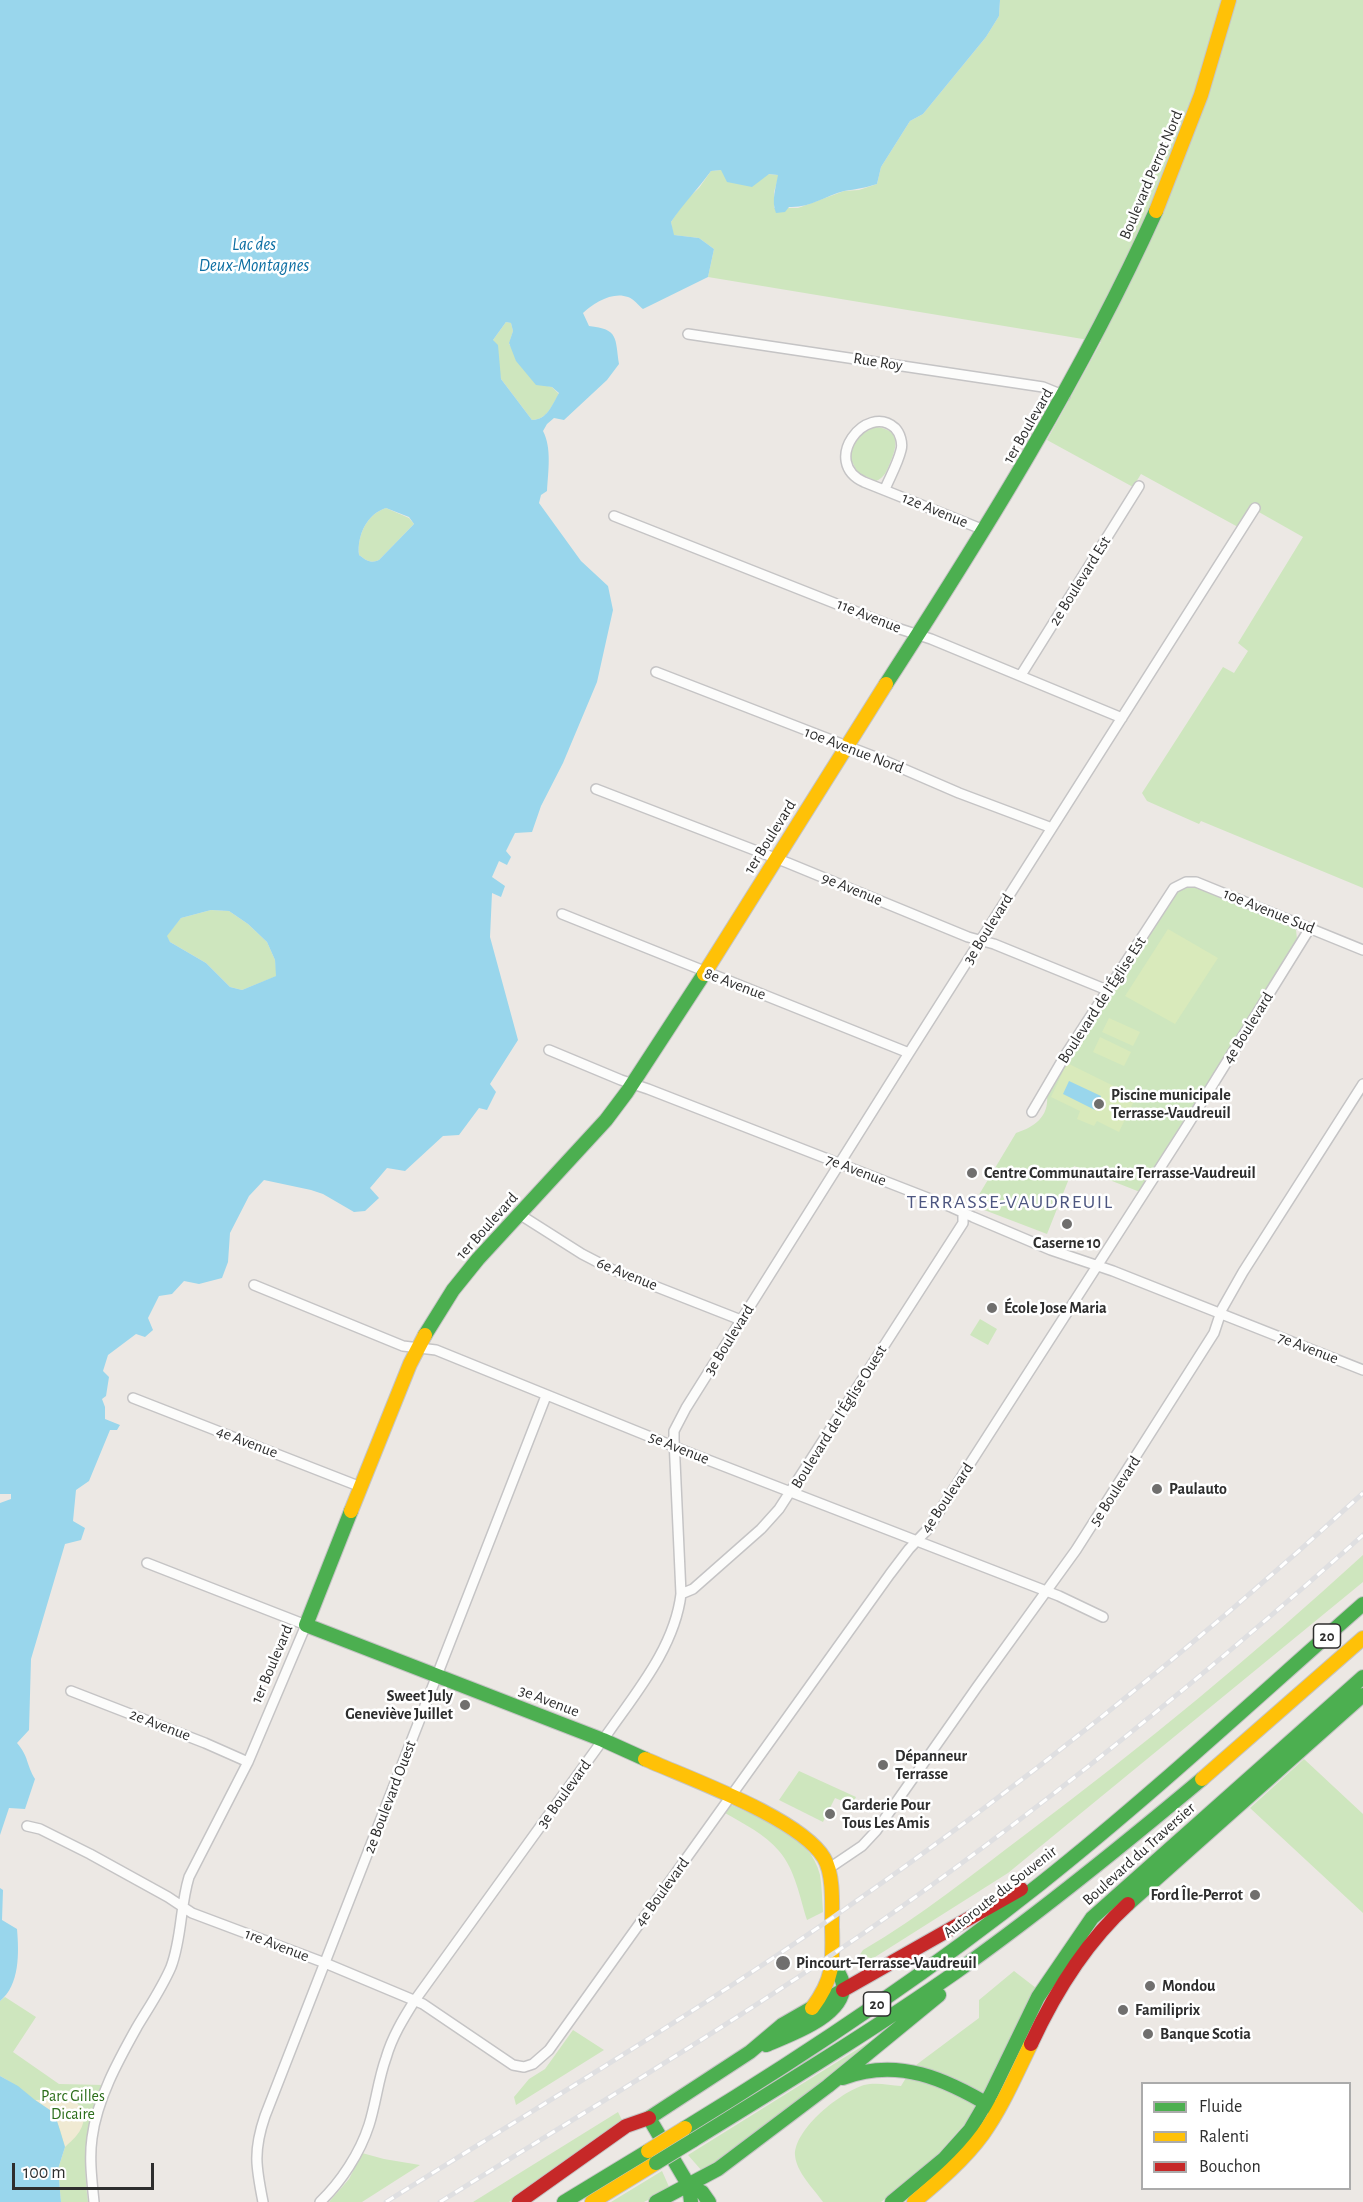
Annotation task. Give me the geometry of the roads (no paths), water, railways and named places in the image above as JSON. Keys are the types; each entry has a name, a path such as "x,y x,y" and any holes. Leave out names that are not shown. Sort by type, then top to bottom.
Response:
{"main road":[{"name":"Boulevard Perrot Nord","path":"1086,357 1147,230 1188,131 1207,80 1229,0"},
{"name":"1er Boulevard","path":"306,1625 418,1348 453,1290 606,1120 633,1083 984,530 1086,357"},
{"name":"Autoroute du Souvenir","path":"592,2202 656,2163 689,2135 993,1920 1061,1867 1182,1765 1363,1604"},
{"name":"3e Avenue","path":"306,1625 603,1740 778,1819 800,1833 822,1854 828,1869 832,1925 833,1964 825,1991 812,2008"},
{"name":"Autoroute du Souvenir","path":"564,2202 648,2151 689,2135 851,2043 927,1992 1009,1933 1170,1807 1363,1638"},
{"name":"Boulevard du Traversier","path":"914,2202 937,2184 983,2134 1038,1997 1092,1918 1363,1677"},
{"name":"Boulevard du Traversier","path":"892,2202 927,2174 995,2106 1049,2005 1070,1972 1106,1924 1363,1695"},
{"path":"843,1990 1061,1867"},
{"path":"656,2202 718,2169 828,2086 912,2018 1009,1933"},
{"name":"3e Avenue","path":"750,2052 825,2017 836,2006 843,1990 843,1983 833,1964"},
{"name":"3e Avenue","path":"519,2202 629,2125 649,2118 750,2052 783,2025 843,1990"},
{"path":"828,2086 862,2070 878,2067 898,2068 938,2080 995,2106"},
{"path":"649,2118 688,2186 691,2202"},
{"path":"688,2186 702,2192 709,2202"}],"street":[{"name":"Rue Roy","path":"688,334 1043,387 1065,396"},
{"name":"12e Avenue","path":"885,489 901,450 901,444 898,432 894,428 875,423 863,426 854,434 848,447 846,459 852,475 885,489 984,530"},
{"name":"2e Boulevard Est","path":"1021,675 1139,486"},
{"name":"3e Boulevard","path":"320,2202 340,2179 363,2140 390,2046 398,2027 415,2000 639,1690 666,1644 676,1617 681,1594 674,1431 686,1408 1255,508"},
{"name":"11e Avenue","path":"614,516 1021,675 1122,718"},
{"name":"10e Avenue Nord","path":"656,672 1052,828"},
{"name":"9e Avenue","path":"596,789 1107,990"},
{"name":"10e Avenue Sud","path":"1174,888 1186,882 1196,882 1363,950"},
{"name":"Boulevard de l'Église Est","path":"1032,1112 1107,990 1174,888"},
{"name":"8e Avenue","path":"562,914 909,1053"},
{"name":"4e Boulevard","path":"524,2067 538,2061 549,2050 860,1615 917,1540 928,1529 1098,1266 1310,928"},
{"name":"7e Avenue","path":"549,1050 1045,1247 1363,1370"},
{"name":"5e Boulevard","path":"828,1869 862,1846 876,1831 1076,1550 1214,1333 1220,1315 1243,1272 1363,1084"},
{"name":"Boulevard de l'Église Ouest","path":"681,1594 693,1589 761,1529 792,1492 963,1222 963,1213"},
{"name":"6e Avenue","path":"519,1214 582,1254 611,1269 741,1320"},
{"name":"5e Avenue","path":"254,1285 403,1346 435,1350 546,1396 917,1540 1103,1617"},
{"name":"2e Boulevard Ouest","path":"263,2202 256,2164 258,2136 546,1396"},
{"name":"4e Avenue","path":"134,1398 361,1487"},
{"name":"3e Avenue","path":"147,1563 306,1625"},
{"name":"1er Boulevard","path":"94,2202 91,2167 92,2136 107,2087 170,1969 177,1949 186,1887 193,1869 248,1762 306,1625"},
{"name":"2e Avenue","path":"72,1691 248,1762"},
{"name":"1re Avenue","path":"27,1826 40,1829 90,1854 192,1913 415,2000 443,2016 513,2065 524,2067"}],"water":[{"name":"Lac des Deux-Montagnes","path":"0,0 1000,0 999,16 986,37 923,114 910,121 881,167 877,184 837,193 811,204 789,207 785,212 776,213 774,199 778,175 769,174 752,187 727,182 721,170 711,171 671,222 674,235 699,238 714,249 708,277 643,309 630,298 616,296 592,305 583,313 589,326 599,327 611,332 614,336 619,364 607,380 564,420 554,418 547,424 543,431 548,452 547,491 541,495 539,503 581,561 608,586 613,610 597,682 563,763 541,806 532,832 515,833 506,851 511,857 507,865 499,861 492,877 505,886 501,897 492,893 490,937 518,1040 490,1084 496,1092 487,1110 479,1108 459,1135 443,1136 405,1171 387,1168 370,1188 379,1198 365,1211 354,1212 323,1194 311,1190 264,1180 249,1196 230,1233 228,1262 222,1278 199,1284 184,1281 172,1294 159,1296 148,1318 153,1330 145,1337 136,1334 108,1355 103,1371 109,1377 106,1396 102,1399 105,1419 120,1425 117,1430 110,1430 89,1481 76,1490 73,1521 85,1528 81,1540 65,1544 31,1659 29,1730 17,1743 24,1752 35,1779 25,1809 9,1808 0,1835 0,1503 11,1499 11,1494 0,1494","holes":["506,322 511,323 513,331 509,343 516,361 536,385 552,387 559,393 545,415 537,419 532,420 501,379 498,345 493,340","386,508 409,517 414,524 379,560 366,560 359,555 360,540 365,526 379,511","211,910 229,911 248,924 267,942 275,960 276,976 242,990 230,987 206,963 170,942 167,936 181,918"]},
{"path":"1069,1081 1101,1096 1095,1110 1063,1094"},
{"path":"0,1888 3,1890 2,1920 17,1929 18,1948 15,1977 7,1994 0,2001"},
{"path":"0,2076 18,2086 50,2110 57,2121 65,2147 58,2169 61,2202 0,2202"}],"railway":[{"path":"386,2202 722,1991 832,1918 970,1819 1171,1661 1363,1493"},
{"path":"440,2202 732,2020 847,1944 964,1862 1023,1818 1195,1680 1363,1535"}],"place":[{"name":"Piscine municipale Terrasse-Vaudreuil","path":"1099,1104"},
{"name":"Centre Communautaire Terrasse-Vaudreuil","path":"972,1173"},
{"name":"Caserne 10","path":"1067,1224"},
{"name":"École Jose Maria","path":"992,1308"},
{"name":"Paulauto","path":"1157,1489"},
{"name":"Sweet July Geneviève Juillet","path":"465,1705"},
{"name":"Dépanneur Terrasse","path":"883,1765"},
{"name":"Garderie Pour Tous Les Amis","path":"830,1814"},
{"name":"Ford Île-Perrot","path":"1255,1895"},
{"name":"Pincourt–Terrasse-Vaudreuil","path":"783,1963"},
{"name":"Mondou","path":"1150,1986"},
{"name":"Familiprix","path":"1123,2010"},
{"name":"Banque Scotia","path":"1148,2034"}],"district":[{"name":"TERRASSE-VAUDREUIL","path":"1010,1202"}],"park label":[{"name":"Parc Gilles Dicaire","path":"73,2105"}]}
